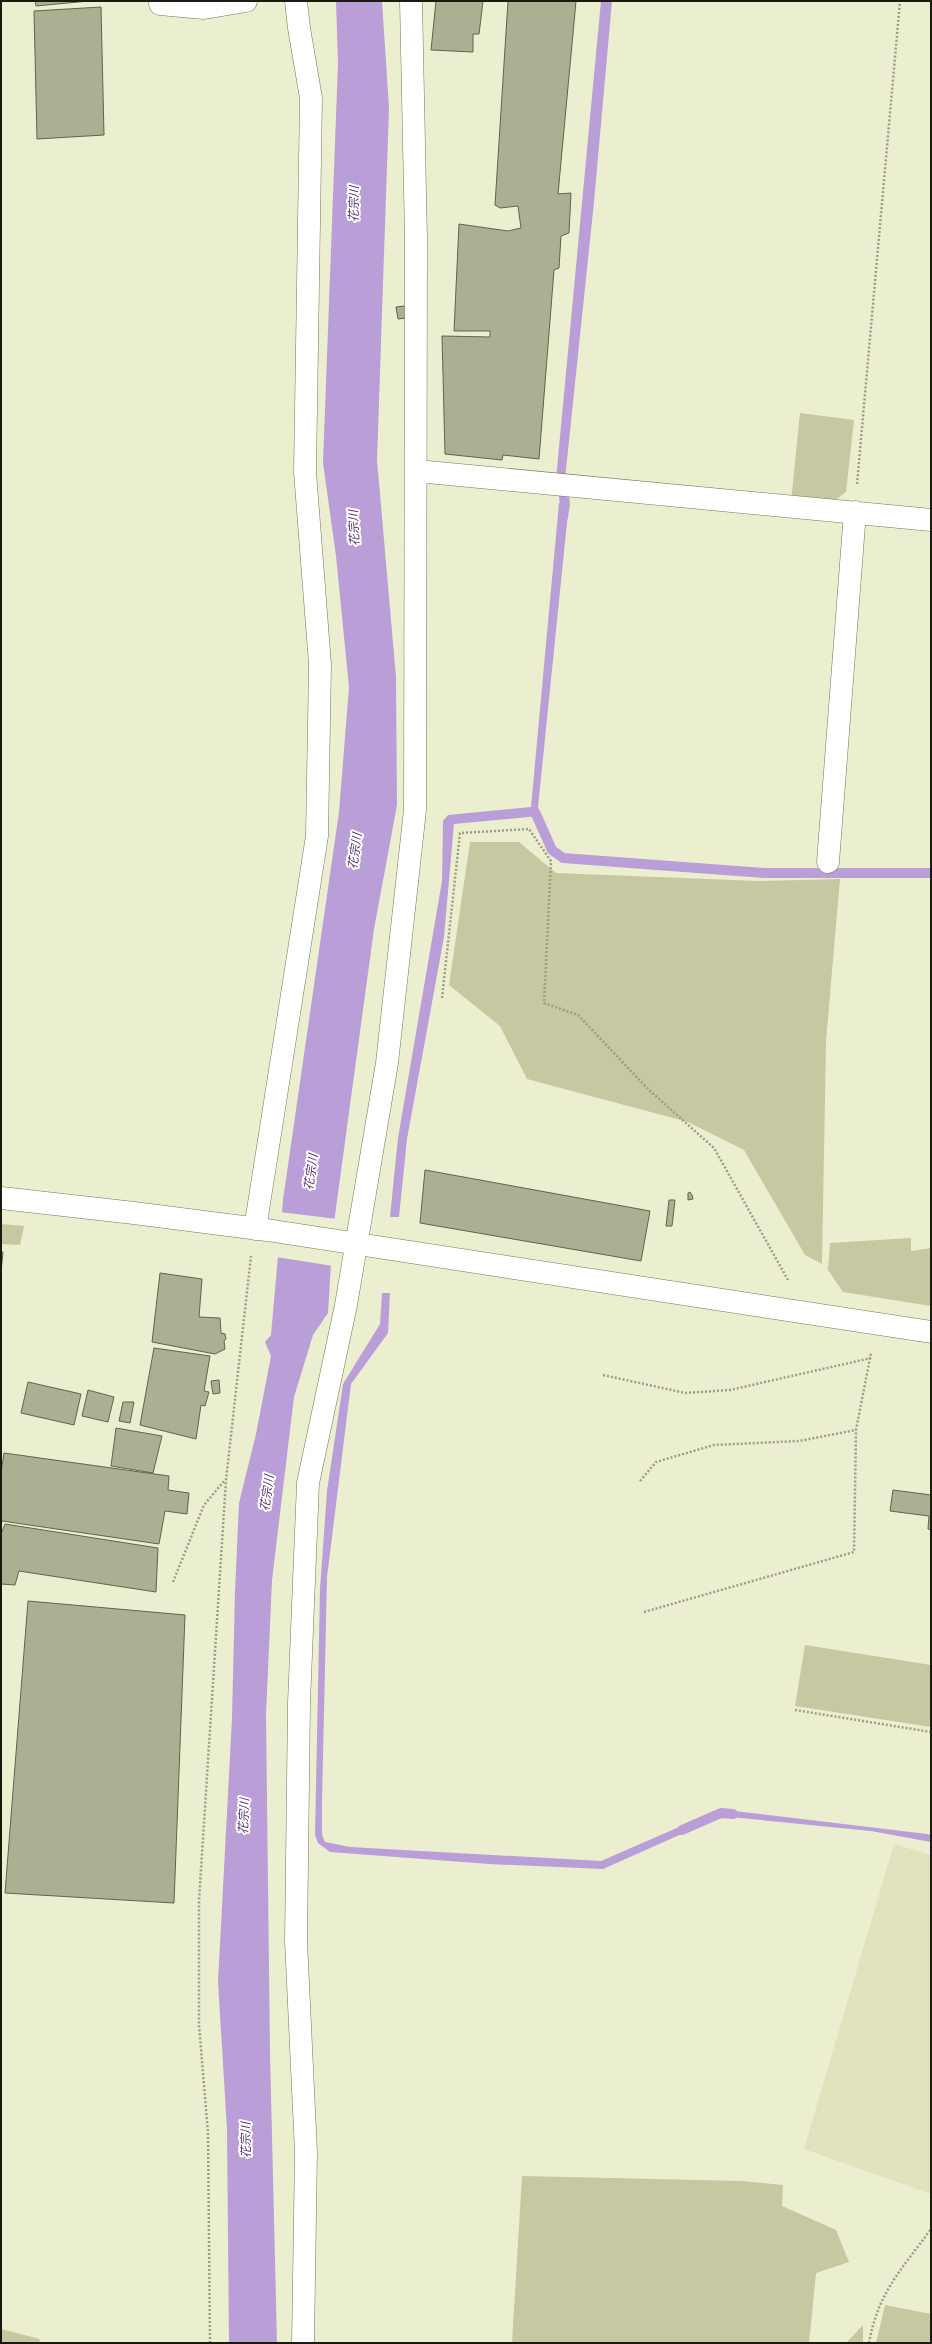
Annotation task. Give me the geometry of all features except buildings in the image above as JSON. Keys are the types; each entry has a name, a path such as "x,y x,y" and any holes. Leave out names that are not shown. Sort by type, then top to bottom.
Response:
{"street":[{"path":"160,4 204,8 246,1"},
{"path":"261,1230 317,836 320,664 305,472 311,98 296,1"},
{"path":"303,2343 306,2152 296,1941 299,1703 308,1483 346,1305 351,1245 388,1063 415,810 416,239 411,1"},
{"path":"416,471 931,520"},
{"path":"828,862 855,512"},
{"path":"1,1198 134,1213 261,1230 351,1245 806,1312 872,1325 931,1332"}],"path":[{"path":"855,512 900,1"},
{"path":"442,998 460,833 529,829 551,861 544,1002 578,1015 649,1090 714,1148 791,1285"},
{"path":"210,2343 208,2133 199,2025 199,1901 226,1480 261,1230"},
{"path":"644,1612 854,1552 856,1430 871,1358 872,1325"},
{"path":"603,1375 684,1393 723,1391 794,1377 871,1358"},
{"path":"640,1481 656,1462 714,1445 799,1442 856,1430"},
{"path":"173,1582 204,1504 226,1480"},
{"path":"795,1710 931,1732"},
{"path":"869,2343 874,2318 887,2289 931,2229"}],"shaded area":[{"path":"800,413 854,420 846,492 828,505 791,502"},
{"path":"470,842 519,842 556,873 758,881 840,879 826,1041 822,1264 805,1255 744,1150 688,1122 527,1079 500,1026 449,985"},
{"path":"1,1224 24,1226 20,1245 1,1244"},
{"path":"911,1238 911,1251 931,1248 931,1306 843,1292 828,1270 830,1243"},
{"path":"805,1645 931,1665 931,1727 795,1706"},
{"path":"894,1844 931,1855 931,2194 804,2149"},
{"path":"522,2176 742,2181 783,2185 782,2206 836,2230 849,2262 816,2273 809,2343 512,2343"},
{"path":"885,2305 931,2314 931,2343 876,2343"},
{"path":"863,2325 863,2343 846,2343"},
{"path":"1,2329 40,2339 39,2343 1,2343"}],"water":[{"name":"花宗川","path":"336,1 382,1 389,108 377,460 396,677 397,805 374,929 333,1230 328,1313 313,1335 294,1397 272,1580 266,1714 270,2053 277,2343 229,2343 227,2129 218,1982 232,1718 239,1503 256,1434 271,1356 265,1342 271,1335 283,1200 339,812 349,687 336,556 323,463 338,63"},
{"path":"601,1 612,1 594,202 565,479 556,479"},
{"path":"559,503 569,503 538,807 539,816 454,824 444,937 407,1139 399,1217 390,1217 398,1138 442,881 443,821 448,815 531,807"},
{"path":"382,1293 390,1293 388,1333 351,1384 327,1577 322,1802 322,1835 325,1842 350,1847 601,1861 693,1821 695,1828 603,1869 489,1864 330,1852 318,1843 315,1835 320,1589 327,1491 343,1384 380,1324"},
{"path":"718,1809 927,1834 931,1835 931,1842 871,1831 720,1816"}],"pier":[{"path":"280,1212 337,1219 333,1266 276,1257"}],"waterway":[{"path":"562,483 565,504 563,517"},
{"path":"535,812 552,850 563,858 765,873 931,873"},
{"path":"682,1830 721,1813 733,1814"}]}
